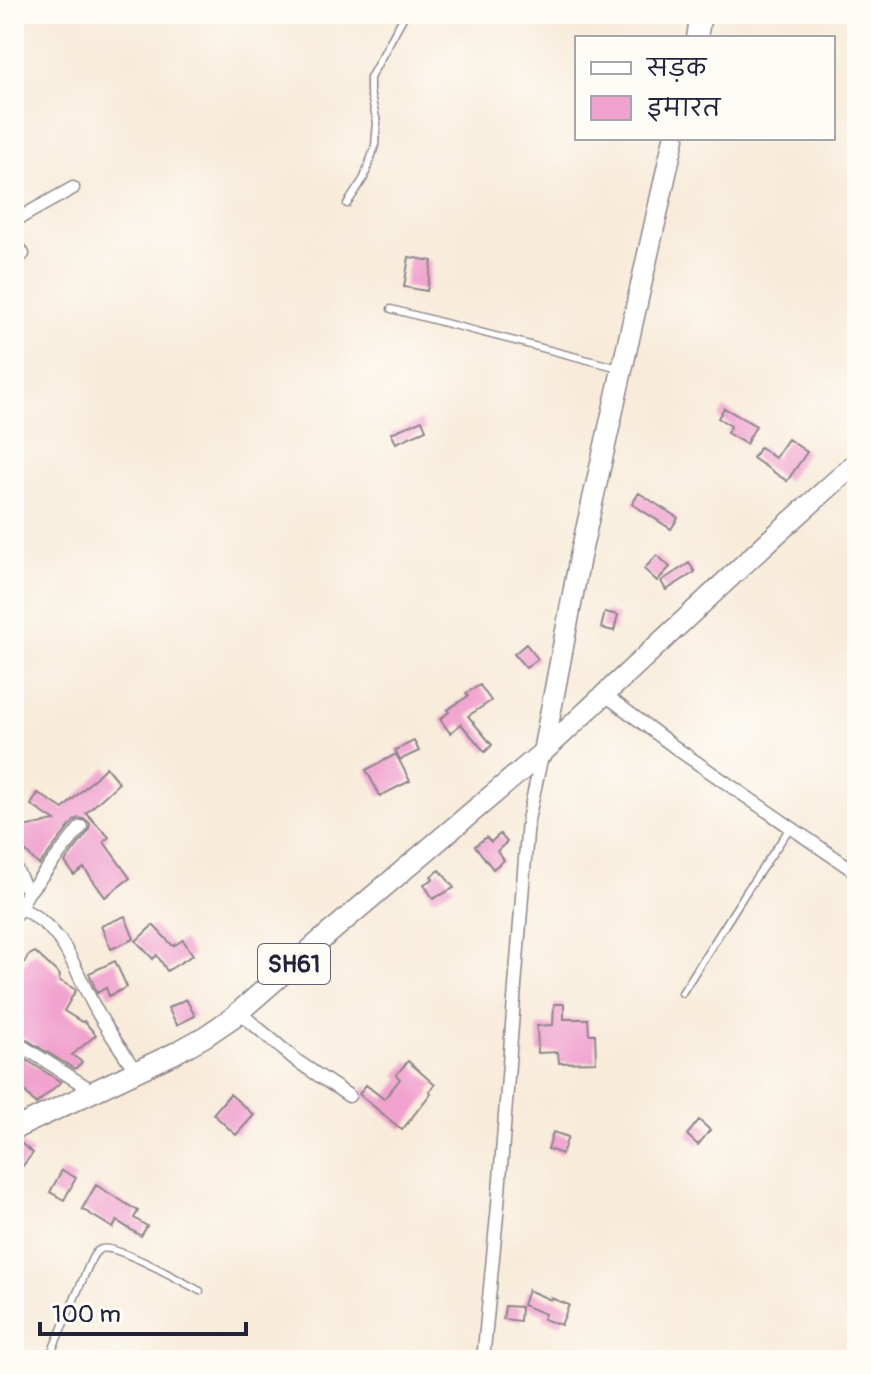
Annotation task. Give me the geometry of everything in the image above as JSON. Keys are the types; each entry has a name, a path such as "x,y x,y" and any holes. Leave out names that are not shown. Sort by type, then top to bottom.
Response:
{"main road":[{"path":"697,36 701,14"},
{"path":"543,752 580,557 674,140"},
{"name":"SH61","path":"14,1129 204,1037 239,1012 543,752 857,462"}],"street":[{"path":"14,221 73,188"},
{"path":"14,239 23,254"},
{"path":"604,694 680,751 857,873"},
{"path":"483,1360 528,820 543,752"},
{"path":"81,827 28,893 17,912 43,921 58,936 98,1014 136,1072"},
{"path":"14,865 28,893"},
{"path":"239,1012 297,1061 349,1096"},
{"path":"14,1041 93,1091"}],"lane":[{"path":"347,204 364,178 375,146 377,122 370,78 405,14"},
{"path":"391,309 622,369"},
{"path":"682,993 790,828"},
{"path":"48,1360 92,1258 101,1249 129,1256 200,1291"}],"building":[{"path":"409,257 432,261 427,291 404,287"},
{"path":"724,408 756,426 746,444 727,433 731,426 718,418"},
{"path":"422,420 426,430 396,443 391,433"},
{"path":"788,439 807,452 787,481 753,458 760,447 775,458"},
{"path":"639,493 678,518 671,529 632,504"},
{"path":"657,555 670,567 657,581 644,569"},
{"path":"689,563 695,572 666,590 661,581"},
{"path":"605,612 618,615 614,631 601,628"},
{"path":"526,644 538,659 526,668 514,654"},
{"path":"480,685 491,701 468,716 492,745 485,752 461,724 450,733 440,719 449,712 447,710 468,696 466,693"},
{"path":"414,741 419,751 400,760 395,750"},
{"path":"396,754 410,781 380,796 366,770"},
{"path":"106,767 119,783 86,813 109,837 104,842 130,878 105,897 84,868 74,875 65,862 88,832 90,824 86,820 78,818 74,821 39,865 20,846 17,828 55,821 31,805 38,793 63,809"},
{"path":"500,834 507,842 497,851 504,860 493,869 475,846 486,837 491,842"},
{"path":"440,870 454,888 433,899 424,884"},
{"path":"125,916 134,939 111,949 101,926"},
{"path":"153,925 173,946 183,940 193,955 167,971 157,955 153,959 136,941"},
{"path":"35,952 60,975 59,980 76,990 64,1011 84,1021 96,1035 72,1055 82,1062 75,1069 14,1032 14,963 22,967 28,956"},
{"path":"115,961 127,987 109,996 106,988 97,993 89,973"},
{"path":"186,999 195,1016 177,1025 168,1008"},
{"path":"554,1004 564,1004 564,1019 588,1019 589,1034 595,1034 596,1062 559,1063 558,1052 538,1053 537,1026 553,1025"},
{"path":"14,1052 61,1082 36,1104 14,1079"},
{"path":"408,1061 435,1085 402,1130 359,1094 366,1085 384,1099 400,1079 396,1075"},
{"path":"230,1094 254,1115 236,1135 213,1114"},
{"path":"699,1120 710,1130 698,1145 687,1135"},
{"path":"553,1132 568,1137 562,1154 548,1149"},
{"path":"18,1141 33,1153 14,1177 14,1142"},
{"path":"62,1170 76,1178 64,1200 50,1192"},
{"path":"96,1185 138,1211 134,1218 147,1226 141,1236 117,1221 113,1228 82,1209"},
{"path":"528,1290 569,1305 561,1325 543,1319 545,1314 523,1305"},
{"path":"505,1306 521,1307 520,1321 503,1319"}]}
